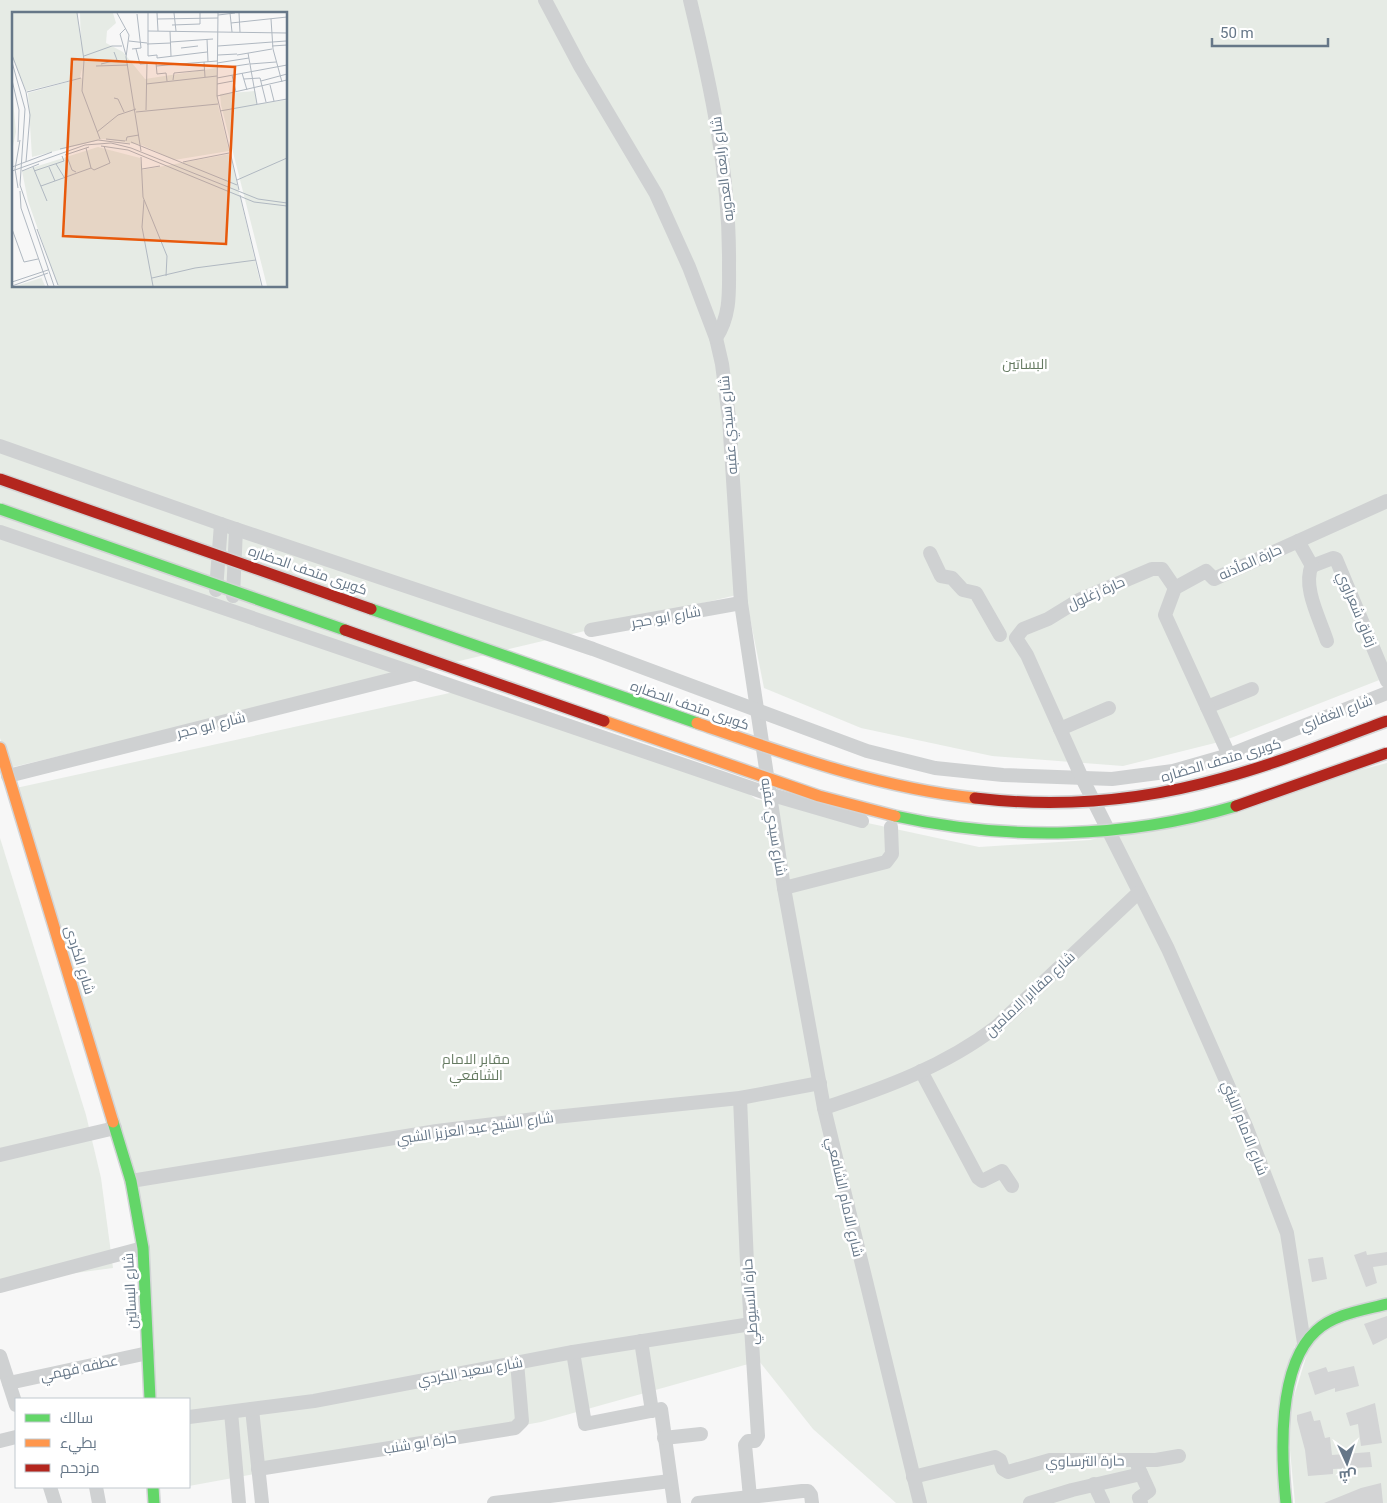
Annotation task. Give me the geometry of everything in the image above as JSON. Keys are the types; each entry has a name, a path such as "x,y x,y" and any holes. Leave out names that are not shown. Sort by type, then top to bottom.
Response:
{"main road":[{"name":"كوبرى متحف الحضاره","path":"0,479 806,761 843,773 918,791 1015,803 1086,803 1122,800 1162,793 1237,774 1387,721"},
{"path":"0,509 820,796 862,809 922,822 965,829 1027,833 1080,832 1140,827 1200,816 1238,805 1387,752"},
{"name":"شارع الكردى","path":"0,748 131,1182"},
{"name":"شارع البساتين","path":"131,1182 143,1248 150,1398"},
{"path":"1304,1343 1331,1321 1387,1304"},
{"name":"شارع الامام الليثي","path":"1286,1503 1283,1432 1286,1399 1304,1343"},
{"path":"153,1488 154,1503"}],"street":[{"name":"شارع سيدي عقبه","path":"544,0 580,66 656,194 689,267 716,338 727,390 741,603 784,888"},
{"name":"شارع رابعه العدويه","path":"690,0 716,112 730,235 729,304 722,328 716,338"},
{"name":"شارع الغفاري","path":"0,446 221,524 593,649 867,752 901,761 969,772 1082,778 1138,777 1173,771 1229,755 1387,693"},
{"name":"حارة المأذنه","path":"1175,588 1206,571 1214,579 1387,501"},
{"path":"214,606 221,524"},
{"path":"232,612 236,529"},
{"path":"0,532 769,794 812,808 891,828 940,835 1010,840 1111,837 1178,828 1244,812 1387,760"},
{"path":"1298,541 1312,565 1308,572 1309,587 1328,641"},
{"path":"930,553 941,576 952,578 963,590 976,593 993,637 1016,638 1027,656 1082,778"},
{"name":"زقاق شعراوي","path":"1312,565 1333,558 1336,559 1387,680"},
{"name":"حارة زغلول","path":"1016,638 1023,629 1048,619 1071,604 1152,569 1162,569 1175,588"},
{"path":"1175,588 1165,615 1229,755"},
{"name":"شارع ابو حجر","path":"591,630 741,603"},
{"name":"شارع ابو حجر","path":"8,776 414,673"},
{"path":"1207,708 1252,689"},
{"path":"1060,729 1109,708"},
{"name":"شارع الامام الليثي","path":"1082,778 1138,893 1168,949 1246,1126 1286,1233 1304,1343"},
{"path":"784,888 886,862 892,854 891,828"},
{"name":"شارع الامام الشافعي","path":"784,888 824,1108 920,1503"},
{"name":"شارع مقاابر الامامين","path":"824,1108 884,1088 974,1044 996,1027 1138,893"},
{"path":"921,1071 978,1178 982,1181 1002,1171 1012,1186"},
{"name":"شارع الشيخ عبد العزيز الشبي","path":"131,1182 437,1131 535,1118 740,1098 820,1083"},
{"name":"حارة الاسيوطي","path":"740,1098 758,1436 755,1441 748,1441 745,1445 750,1497"},
{"path":"0,1155 116,1128"},
{"path":"0,1286 143,1248"},
{"name":"شارع سعيد الكردي","path":"190,1417 314,1401 573,1352 751,1324"},
{"path":"641,1341 652,1411"},
{"path":"573,1352 585,1424 661,1410 674,1503"},
{"name":"عطفه فهمي","path":"9,1384 148,1353"},
{"path":"0,1356 15,1402"},
{"name":"حارة ابو شنب","path":"258,1470 515,1428 522,1421 517,1362"},
{"path":"252,1409 262,1503"},
{"path":"231,1412 239,1503"},
{"path":"664,1438 701,1434"},
{"path":"0,1441 15,1437"},
{"name":"حارة الترساوي","path":"913,1477 995,1456 1005,1472 1050,1460 1135,1461 1179,1456"},
{"path":"1135,1461 1149,1493 1139,1498 1141,1503"},
{"path":"1030,1503 1094,1484 1141,1474"},
{"path":"494,1503 670,1480"},
{"path":"1094,1484 1103,1503"},
{"path":"50,1488 55,1503"},
{"path":"96,1488 99,1503"},
{"path":"698,1503 721,1502 808,1491 812,1495 812,1503"}],"green space":[{"name":"البساتين","path":"0,0 1387,0 1387,677 1223,741 1123,766 992,756 861,728 764,688 745,593 9,768 0,738"},
{"name":"مقابر الامام الشافعي","path":"477,687 710,767 756,799 979,847 1090,840 1387,763 1387,1298 1294,1347 1280,1503 896,1503 813,1429 759,1361 541,1422 190,1486 190,1398 152,1398 145,1240 16,788"},
{"path":"0,838 86,1115 101,1178 113,1268 0,1283"},
{"path":"1387,1309 1387,1503 1295,1503 1287,1419 1311,1341 1333,1326"}],"building":[{"path":"1366,1251 1367,1255 1387,1252 1387,1265 1373,1267 1377,1283 1366,1287 1354,1255"},
{"path":"1323,1257 1327,1279 1312,1282 1308,1259"},
{"path":"1387,1316 1387,1338 1373,1345 1364,1324"},
{"path":"1354,1366 1359,1386 1335,1392 1335,1388 1315,1395 1308,1373 1326,1367 1328,1372"},
{"path":"1375,1403 1382,1443 1361,1446 1358,1424 1350,1426 1346,1413"},
{"path":"1311,1411 1314,1421 1320,1420 1325,1438 1330,1437 1332,1455 1370,1452 1372,1467 1333,1469 1333,1474 1308,1476 1305,1450 1297,1415"},
{"path":"1381,1483 1383,1503 1324,1503 1361,1488"}],"traffic: fast":[{"path":"0,509 345,630"},
{"path":"371,609 697,723"},
{"path":"895,816 980,830 1066,833 1152,825 1236,806"},
{"path":"113,1122 131,1181 143,1248 150,1398"},
{"path":"1286,1503 1283,1461 1284,1412 1294,1366 1303,1346 1316,1331 1331,1320 1350,1313 1387,1304"},
{"path":"153,1488 154,1503"}],"traffic: slow":[{"path":"604,721 819,796 895,816"},
{"path":"697,723 835,769 904,787 975,798"},
{"path":"0,748 113,1122"}],"traffic: jam":[{"path":"0,479 371,609"},
{"path":"345,630 604,721"},
{"path":"975,798 1006,801 1069,802 1131,797 1162,792 1192,786 1265,766 1387,721"},
{"path":"1236,806 1387,753"}]}
